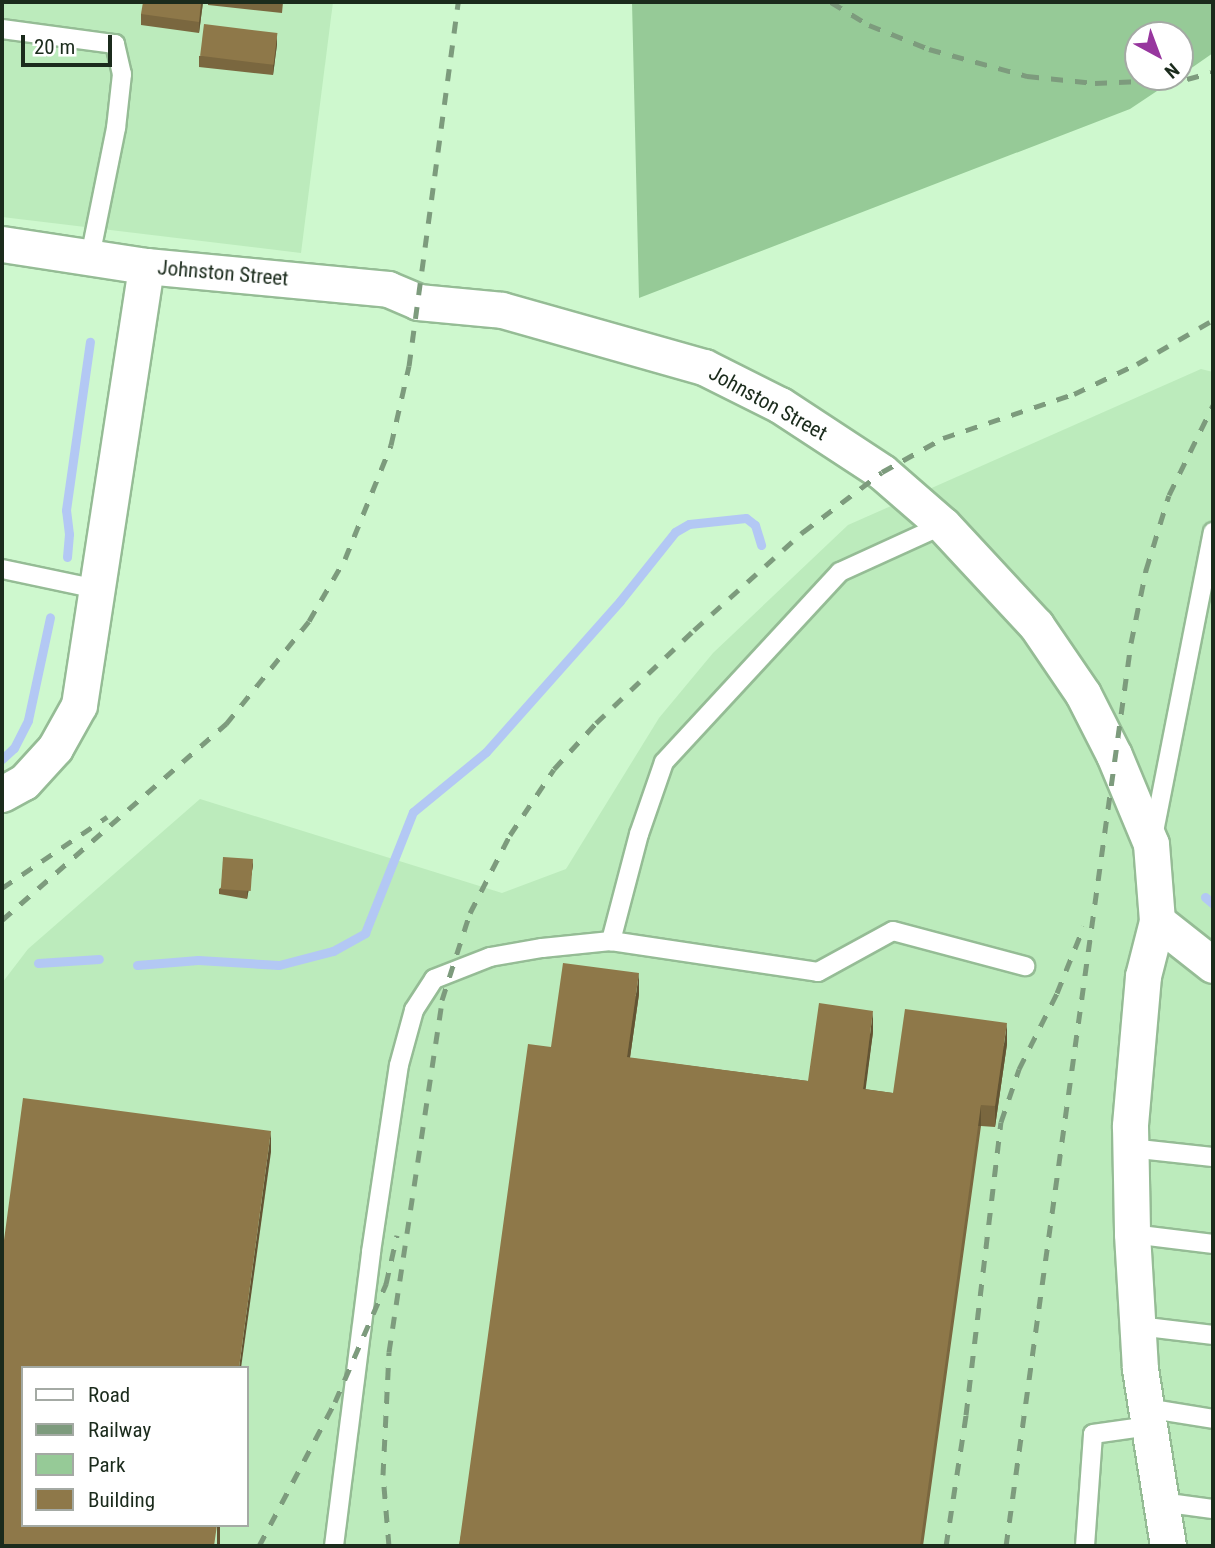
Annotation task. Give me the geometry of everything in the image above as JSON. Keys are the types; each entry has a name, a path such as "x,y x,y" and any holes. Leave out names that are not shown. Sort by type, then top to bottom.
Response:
{"street":[{"name":"Johnston Street","path":"2,244 146,266 388,289 418,302 502,310 704,367 780,405 882,471 943,525 1036,625 1083,694 1115,755 1151,844 1157,921 1143,976 1130,1148 1132,1234 1148,1417 1168,1546"},
{"path":"2,794 24,782 55,748 79,705 146,266"},
{"path":"1157,921 1213,965"}],"lane":[{"path":"2,29 115,44 122,74 116,128 90,257"},
{"path":"611,941 639,834 664,762 841,572 943,525"},
{"path":"1151,844 1213,532"},
{"path":"2,569 97,589"},
{"path":"334,1546 371,1252 399,1065 414,1010 434,979 490,957 542,948 611,941 818,972 893,931 1025,966"},
{"path":"1130,1148 1213,1157"},
{"path":"1132,1234 1213,1244"},
{"path":"1138,1326 1213,1335"},
{"path":"1085,1546 1093,1434 1148,1417 1213,1419"},
{"path":"1161,1502 1213,1509"}],"shaded area":[{"path":"2,2 333,2 301,253 2,217"},
{"path":"1201,369 1213,372 1213,1546 2,1546 2,983 28,949 200,799 502,893 566,869 659,718 713,653 848,525"}],"green space":[{"path":"632,2 1213,2 1213,53 1194,66 1194,21 1124,21 1124,91 1157,91 1130,109 639,298"}],"building":[{"path":"143,2 201,2 199,22 141,14"},
{"path":"204,24 277,33 274,65 200,56"},
{"path":"223,857 253,859 251,891 221,889"},
{"path":"563,963 639,973 627,1057 808,1081 819,1003 873,1011 863,1089 893,1093 905,1009 1007,1023 995,1106 981,1105 920,1546 459,1546 528,1044 551,1047"},
{"path":"23,1098 271,1131 239,1366 21,1366 21,1527 217,1527 214,1546 2,1546 2,1255"}],"waterway":[{"path":"67,557 69,534 66,510 90,342"},
{"path":"137,965 198,960 279,965 333,951 365,933 413,812 486,752 620,601 675,532 689,524 746,518 755,525 761,545"},
{"path":"2,759 14,748 28,720 50,617"},
{"path":"1205,897 1213,904"},
{"path":"38,963 99,959"}],"railway":[{"path":"2,920 226,724 309,621 345,559 391,445 409,366 458,2"},
{"path":"831,2 869,25 929,49 1027,76 1095,83 1187,79 1213,72"},
{"path":"389,1546 383,1475 389,1352 442,1000 470,913 510,835 554,769 596,723 694,630 803,532 882,472 943,438 1074,394 1137,364 1213,320"},
{"path":"1006,1546 1131,643 1146,570 1169,495 1213,405"},
{"path":"2,888 107,817"},
{"path":"946,1546 966,1415 1001,1122 1019,1069 1057,993 1084,926"},
{"path":"259,1546 335,1402 386,1284 397,1235"}]}
